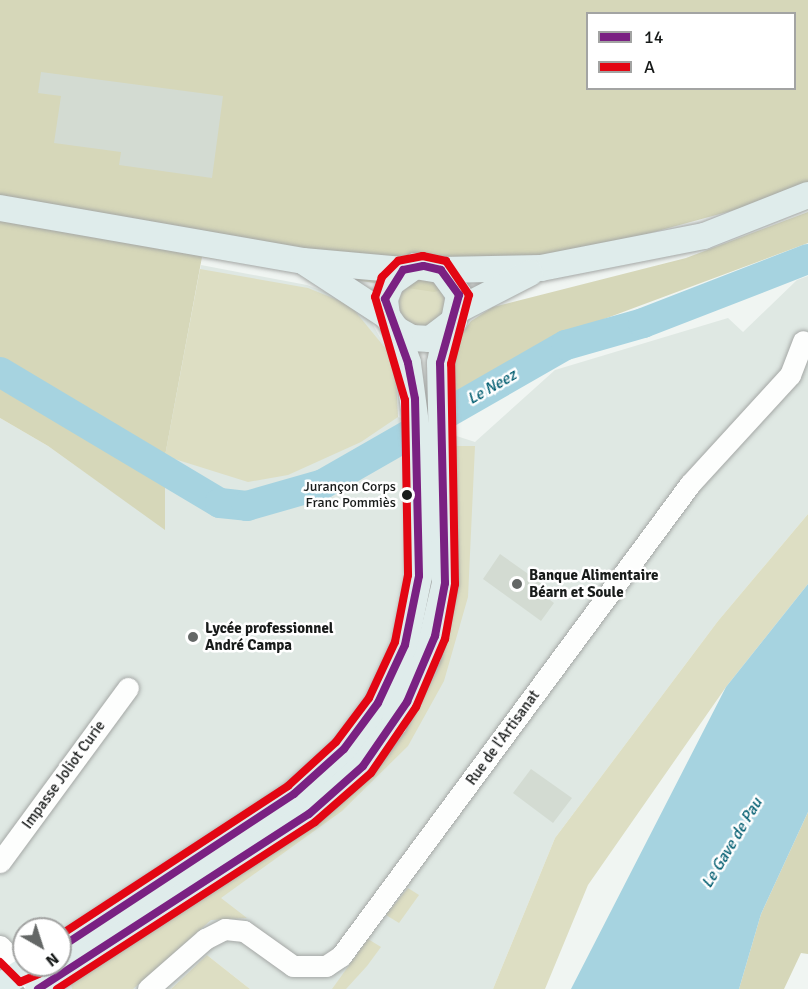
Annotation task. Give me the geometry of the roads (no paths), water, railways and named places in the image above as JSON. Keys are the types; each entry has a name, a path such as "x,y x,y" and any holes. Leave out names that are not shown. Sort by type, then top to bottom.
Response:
{"main road":[{"path":"0,208 303,261 403,270 423,266 441,270 541,268 704,236 808,195"},
{"path":"303,261 412,338 430,339 452,320 541,268"},
{"path":"0,986 34,981 309,814 379,746 418,681 440,612 445,583 431,445 385,299 391,283 403,270"},
{"path":"72,940 294,794 362,727 394,672 413,612 419,576 431,445 452,320 459,295 441,270"}],"street":[{"name":"Rue de l'Artisanat","path":"148,989 205,939 225,929 244,931 293,966 326,966 342,956 690,484 790,375 803,340"},
{"name":"Impasse Joliot Curie","path":"0,862 128,688"},
{"path":"0,946 34,981"}],"water":[{"name":"Le Gave de Pau","path":"808,584 808,812 761,914 739,989 571,989 726,687"}],"waterway":[{"name":"Le Neez","path":"0,372 220,503 247,506 323,484 566,345 643,323 808,259"}],"place":[{"name":"Jurançon Corps Franc Pommiès","path":"407,495"},
{"name":"Banque Alimentaire Béarn et Soule","path":"517,584"},
{"name":"Lycée professionnel André Campa","path":"193,637"}]}
